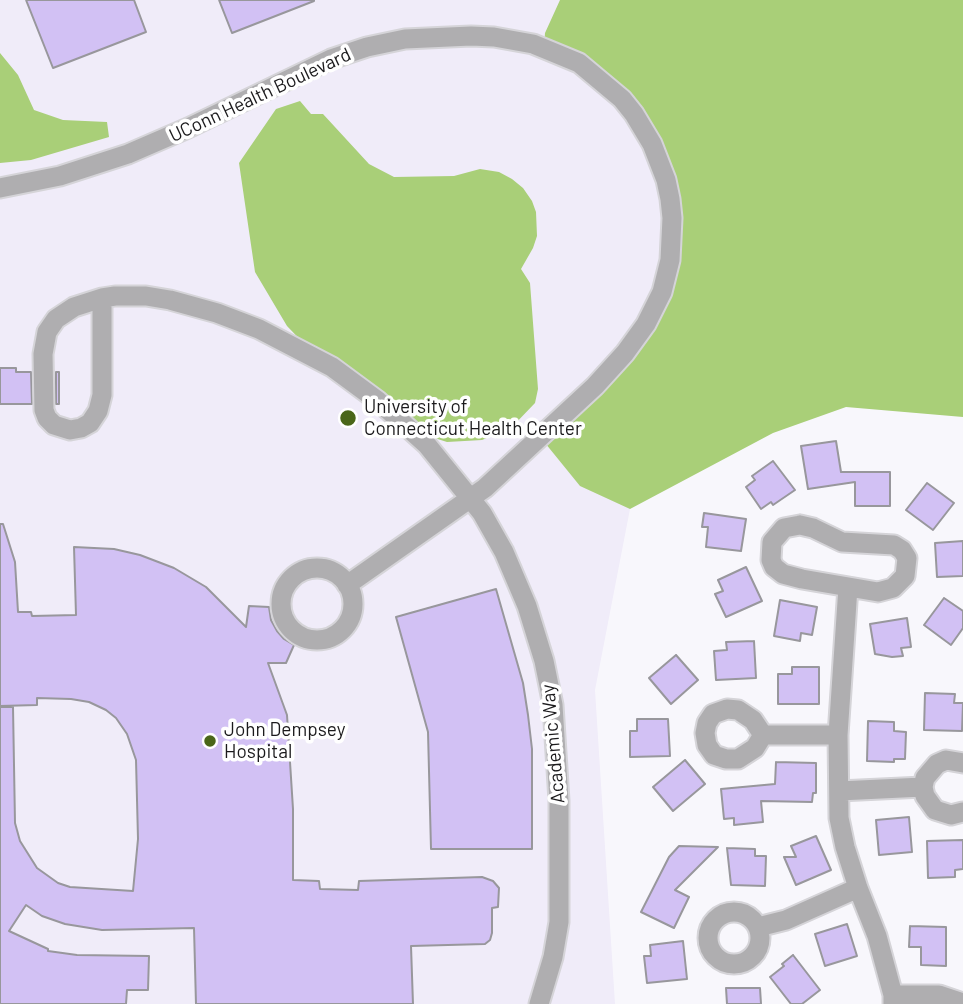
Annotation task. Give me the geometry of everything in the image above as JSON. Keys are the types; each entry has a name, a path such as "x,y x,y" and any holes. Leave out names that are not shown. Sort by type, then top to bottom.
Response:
{"street":[{"name":"UConn Health Boulevard","path":"0,188 60,176 128,154 348,52 387,42 426,37 494,37 549,49 586,68 608,85 634,114 660,162 672,218 670,260 666,277 646,324 612,368 549,430 472,499 347,585"},
{"name":"Academic Way","path":"102,298 102,395 98,411 90,423 81,428 70,430 57,427 47,418 43,401 43,354 47,332 64,312 102,298 125,295 198,307 246,323 305,351 354,382 403,423 439,459 472,499 494,533 523,597 544,661 553,705 559,801 559,922 553,957 539,1004"},
{"path":"800,525 842,542 894,545 905,554 908,565 905,576 893,588 878,592 848,587 791,577 778,570 770,556 774,538 784,528 800,525"},
{"path":"848,587 838,735 839,818 858,888 877,936 893,1000 939,995 963,1003"},
{"path":"763,735 838,735"},
{"path":"963,763 946,760 937,764 930,770 923,787 925,796 935,810 951,815 963,812"},
{"path":"839,791 923,787"},
{"path":"758,928 786,920 858,888"}],"shaded area":[{"name":"University of Connecticut Health Center","path":"0,0 819,0 762,328 630,509 595,690 615,1004 0,1004"}],"green space":[{"path":"560,0 963,0 963,417 846,407 773,433 630,509 580,486 541,438 639,335 667,281 673,215 634,108 544,47 545,33"},
{"path":"0,53 18,75 34,110 63,120 107,122 109,137 31,160 0,163"},
{"path":"300,101 311,114 323,114 369,164 394,177 454,176 480,169 499,172 523,188 532,201 536,212 537,236 521,269 530,283 538,389 535,403 511,428 482,440 447,442 425,435 314,354 287,326 255,272 239,163 276,109"}],"building":[{"path":"26,0 134,0 146,32 53,68"},
{"path":"219,0 314,0 314,1 232,33"},
{"path":"0,368 31,372 32,404 0,404"},
{"path":"56,372 59,372 59,404 56,404"},
{"path":"836,441 841,472 890,472 890,506 855,506 855,482 808,489 801,446"},
{"path":"773,461 795,490 773,505 771,502 761,509 746,487 755,480 752,476"},
{"path":"927,483 954,503 933,530 906,510"},
{"path":"704,513 746,519 741,551 706,547 708,527 702,527"},
{"name":"John Dempsey Hospital","path":"0,524 3,524 15,562 18,612 31,612 32,616 76,615 74,547 114,549 140,555 174,568 206,587 246,627 249,606 269,607 271,620 277,631 294,645 286,663 268,663 287,715 293,809 293,880 319,881 320,889 358,890 359,881 482,877 493,881 499,888 498,907 492,908 490,940 485,944 411,946 413,1004 196,1004 194,928 102,930 65,924 42,916 26,905 9,931 48,951 77,955 149,956 148,990 127,990 126,1004 0,1004 0,707 13,707 15,823 20,841 37,868 58,883 70,887 133,891 138,839 136,760 127,734 116,718 89,702 71,699 37,698 37,705 0,706"},
{"path":"963,541 963,576 937,577 935,543"},
{"path":"746,567 762,601 726,617 715,594 723,591 718,580"},
{"path":"496,589 523,683 528,715 532,749 532,849 431,849 428,732 396,617"},
{"path":"944,598 963,611 963,628 951,645 924,625"},
{"path":"780,600 817,607 812,635 801,633 800,641 774,636"},
{"path":"907,618 911,647 901,648 903,656 875,654 870,624"},
{"path":"754,641 756,678 716,680 714,651 727,650 726,642"},
{"path":"676,655 698,680 671,704 649,678"},
{"path":"792,667 819,667 819,704 778,704 778,674 792,674"},
{"path":"925,693 955,694 954,703 963,703 962,731 924,730"},
{"path":"637,719 668,719 670,756 630,757 630,731 637,731"},
{"path":"868,721 894,722 894,731 906,732 905,759 894,759 894,762 867,761"},
{"path":"685,760 705,784 673,811 653,787"},
{"path":"776,762 816,763 816,793 813,793 812,802 761,801 763,822 734,825 734,818 724,819 721,789 775,784"},
{"path":"909,817 912,852 879,855 876,820"},
{"path":"816,836 831,870 796,885 784,857 796,857 791,846"},
{"path":"963,840 963,869 955,870 955,877 928,878 927,841"},
{"path":"679,846 718,847 675,890 689,897 674,928 641,912 669,857"},
{"path":"727,848 755,849 755,856 766,856 765,886 731,885"},
{"path":"847,924 857,956 825,966 815,934"},
{"path":"910,926 946,927 946,966 921,965 921,947 909,947"},
{"path":"683,941 687,979 647,983 644,956 651,956 650,945"},
{"path":"793,955 820,990 802,1004 791,1004 770,977"},
{"path":"726,988 760,988 761,1004 727,1004"}],"place":[{"name":"University of Connecticut Health Center","path":"348,418"},
{"name":"John Dempsey Hospital","path":"210,741"}]}
